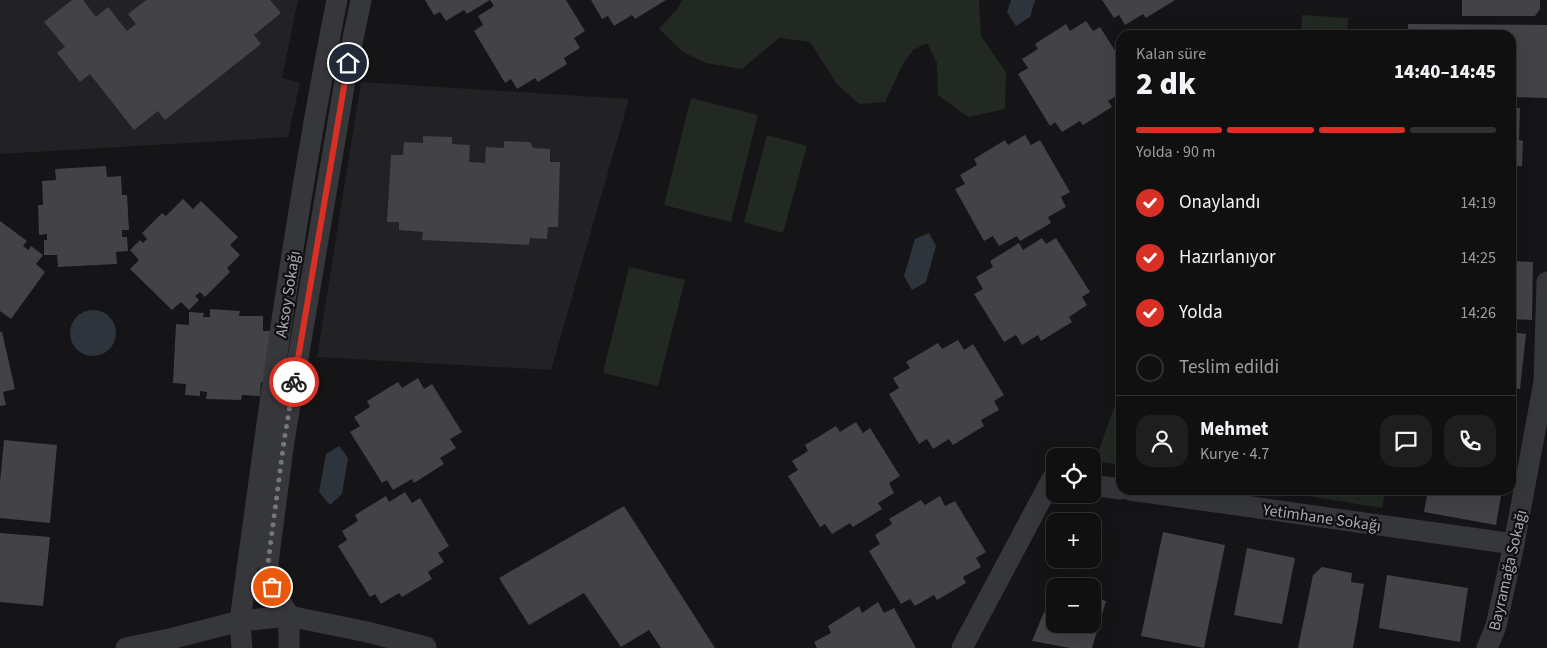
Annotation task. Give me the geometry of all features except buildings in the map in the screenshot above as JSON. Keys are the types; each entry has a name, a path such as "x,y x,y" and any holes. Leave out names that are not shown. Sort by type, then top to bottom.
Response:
{"street":[{"name":"Aksoy Sokağı","path":"242,648 240,621 272,386 324,69 338,0"},
{"name":"Aksoy Sokağı","path":"290,648 289,616 272,587 268,563 284,441 348,63 361,0"},
{"name":"Bayramağa Sokağı","path":"1488,648 1496,626 1514,544 1544,382 1547,282"},
{"path":"1101,486 1116,488"},
{"path":"962,648 1046,490"},
{"name":"Yetimhane Sokağı","path":"1166,495 1514,544"},
{"path":"126,648 240,621 289,616 367,632 421,648"}],"shaded area":[{"path":"0,0 298,0 282,78 300,83 288,137 0,154"},
{"path":"682,0 979,0 981,36 1006,72 1005,109 968,117 938,95 937,63 927,43 913,50 903,64 885,102 859,104 837,84 810,42 779,38 742,69 706,63 683,52 659,29 678,8"},
{"path":"1011,0 1035,0 1030,17 1016,26 1007,12"},
{"path":"1302,15 1348,18 1347,30 1301,30"},
{"path":"361,82 629,99 551,370 317,357"},
{"path":"691,98 758,115 731,222 664,205"},
{"path":"767,135 807,146 783,233 744,222"},
{"path":"929,233 936,246 926,282 912,290 904,276 915,239"},
{"path":"629,267 685,280 658,386 603,373"},
{"path":"93,310 106,314 112,320 116,333 112,346 106,352 93,356 80,352 74,346 70,333 74,320 80,314"},
{"path":"1116,402 1116,464 1101,462 1100,448"},
{"path":"339,446 348,458 342,494 330,505 319,492 326,454"},
{"path":"1303,495 1384,495 1382,508"}],"way so far":[{"path":"272,587 268,563 284,441 294,382"}],"route":[{"path":"294,382 348,63"}]}
